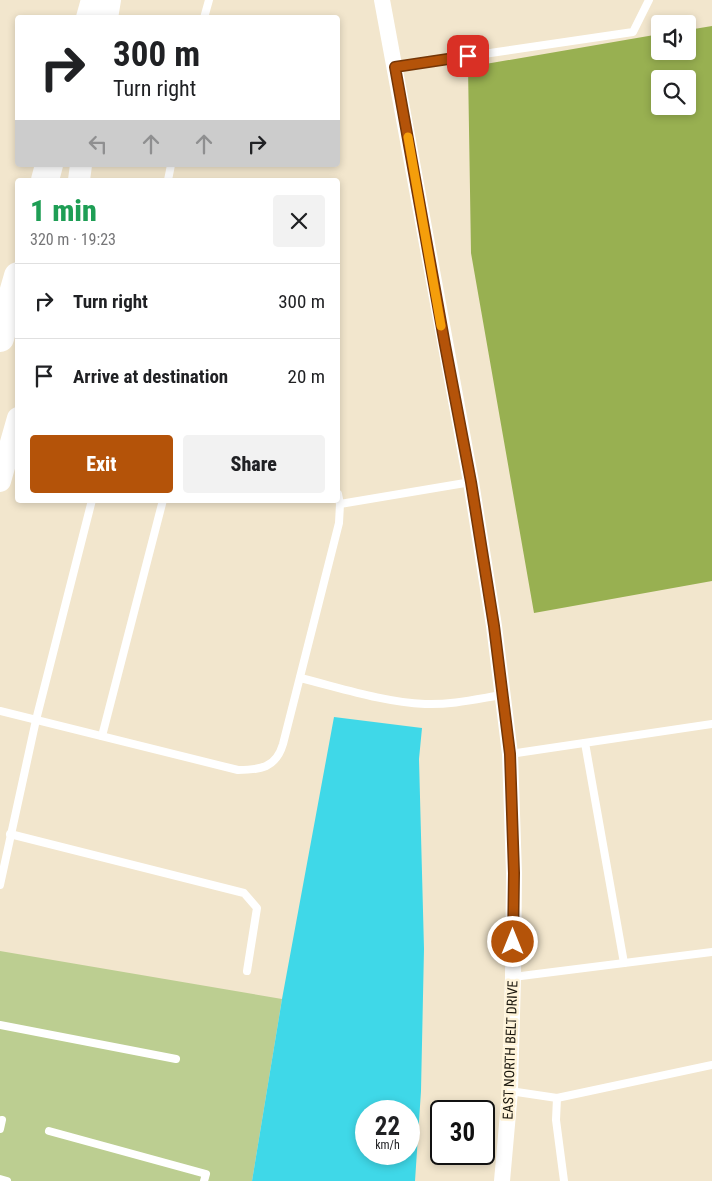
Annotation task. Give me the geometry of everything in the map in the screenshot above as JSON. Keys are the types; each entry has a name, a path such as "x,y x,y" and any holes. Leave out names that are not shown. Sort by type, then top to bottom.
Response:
{"highway":[{"path":"91,15 95,0"},
{"path":"0,338 15,286"}],"main road":[{"path":"108,15 110,0"},
{"path":"0,481 15,428"}],"street":[{"name":"EAST NORTH BELT DRIVE","path":"382,0 471,482 494,626 510,754 514,873 513,977 510,1091 502,1181"}],"lane":[{"path":"205,15 209,0"},
{"path":"395,67 633,32 649,0"},
{"path":"0,710 238,770 259,769 273,762 280,752 339,523 340,504 471,482"},
{"path":"0,885 36,720 91,503"},
{"path":"102,736 162,503"},
{"path":"300,678 390,699 426,704 502,695"},
{"path":"510,754 712,724"},
{"path":"585,743 624,963"},
{"path":"10,834 244,893 257,908 247,971"},
{"path":"513,977 712,952"},
{"path":"0,1025 176,1059"},
{"path":"510,1091 557,1098 712,1066"},
{"path":"557,1098 556,1120 564,1181"},
{"path":"0,1129 2,1120"},
{"path":"49,1131 206,1174 204,1181"},
{"path":"0,1179 7,1181"}],"green space":[{"path":"712,26 712,581 534,613 471,253 468,67 651,36 651,60 696,60 696,29"},
{"path":"0,951 282,999 252,1181 0,1181"}],"water":[{"path":"334,717 422,728 419,759 424,949 420,1106 420,1100 355,1100 355,1165 416,1165 415,1181 252,1181 282,999"}],"slow traffic":[{"path":"408,137 441,326"}],"route":[{"path":"468,56 395,67 471,482 494,626 510,754 514,873 513,942"}]}
